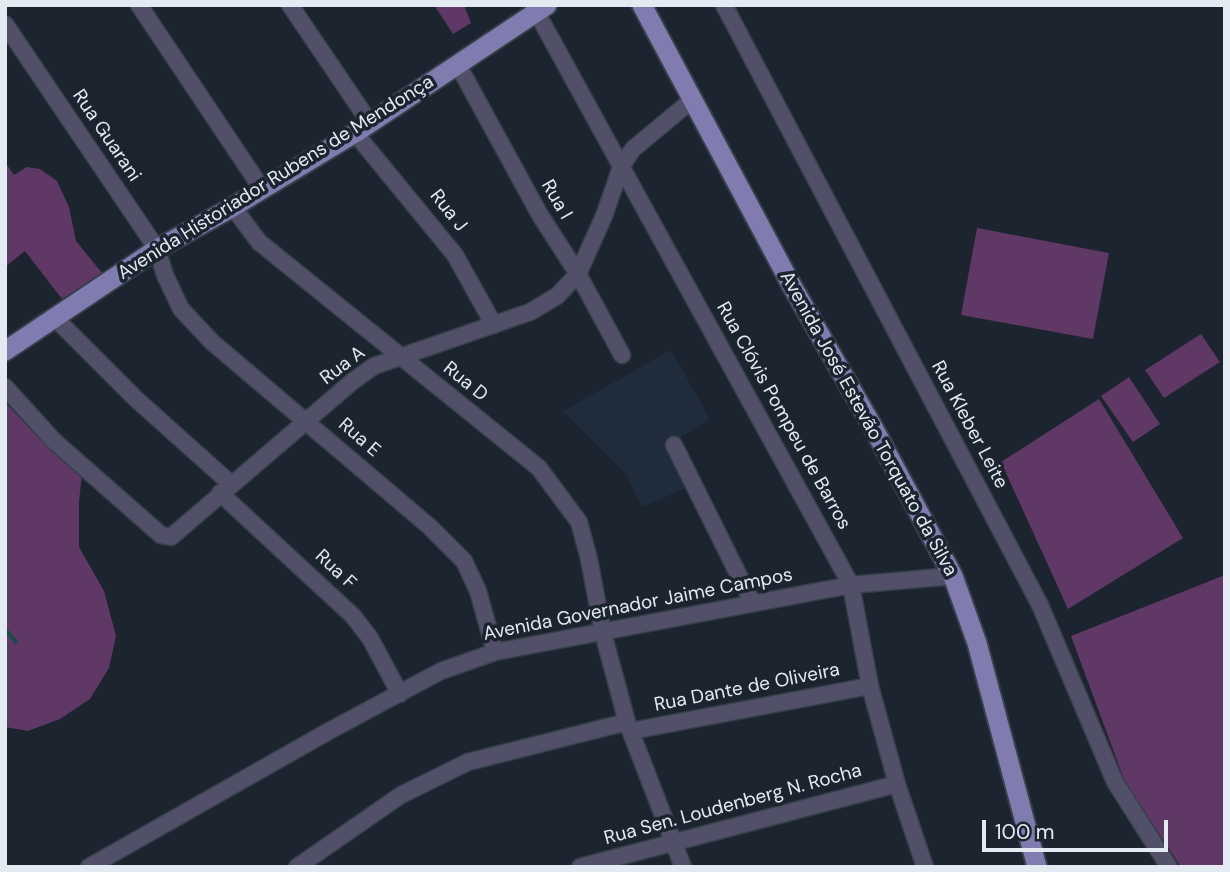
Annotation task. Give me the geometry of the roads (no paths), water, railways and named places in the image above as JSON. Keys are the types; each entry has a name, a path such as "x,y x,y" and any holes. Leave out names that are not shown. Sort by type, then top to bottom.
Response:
{"main road":[{"name":"Avenida José Estevão Torquato da Silva","path":"642,5 792,286 874,429 953,576 977,643 1037,867"},
{"name":"Avenida Historiador Rubens de Mendonça","path":"5,351 157,249 233,207 362,128 542,9"}],"street":[{"path":"139,5 262,189"},
{"name":"Rua J","path":"290,5 362,128 455,254 494,325"},
{"name":"Rua Kleber Leite","path":"724,5 1040,605 1115,782 1170,867"},
{"name":"Rua Clóvis Pompeu de Barros","path":"542,9 621,167 764,423 850,585 870,687 897,784 925,867"},
{"name":"Rua Guarani","path":"5,24 157,249 165,275"},
{"name":"Rua I","path":"458,65 540,215 578,274 622,355"},
{"name":"Rua A","path":"5,387 54,441 164,537 174,536 353,381 374,366 530,312 557,296 578,274 604,216 621,167 633,149 692,100"},
{"name":"Rua D","path":"233,207 259,242 539,468 579,522 603,633 629,727 683,867"},
{"name":"Rua E","path":"165,275 181,309 212,342 430,527 464,561 478,591 495,652"},
{"path":"55,318 226,489"},
{"path":"674,445 752,602"},
{"name":"Rua F","path":"226,489 353,616 370,638 400,694"},
{"name":"Avenida Governador Jaime Campos","path":"89,867 441,671 495,652 850,585 953,576"},
{"name":"Rua Dante de Oliveira","path":"297,867 401,795 468,762 629,727 870,687"},
{"name":"Rua Sen. Loudenberg N. Rocha","path":"580,867 897,784"}],"waterway":[{"path":"5,629 16,642"}]}
